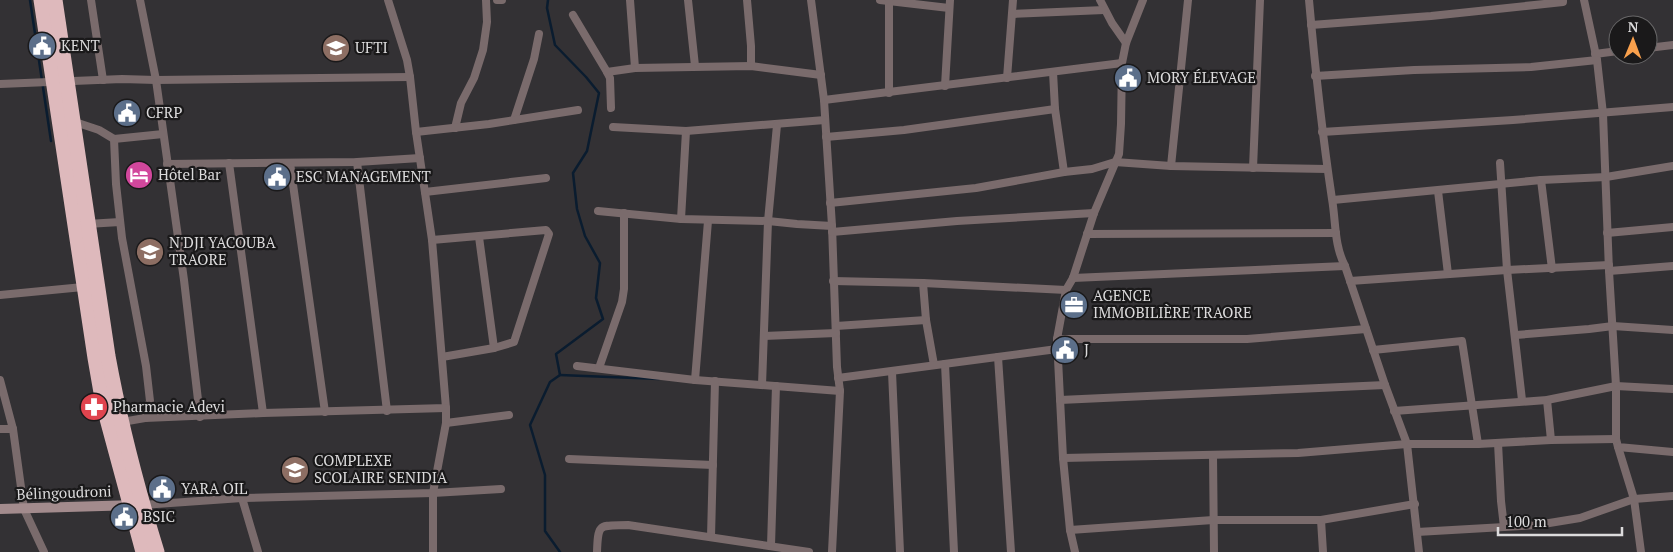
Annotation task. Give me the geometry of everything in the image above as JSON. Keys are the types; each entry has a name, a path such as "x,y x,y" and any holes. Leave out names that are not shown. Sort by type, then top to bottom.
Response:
{"highway":[{"path":"41,0 60,82 72,121 108,356 122,422 143,552"},
{"path":"55,0 60,82 83,287 103,404 136,505 156,552"}],"street":[{"path":"91,0 103,80"},
{"path":"140,0 156,80 166,164 184,280 200,416"},
{"path":"388,0 407,60 410,77 432,240 446,395 446,423 433,493 433,552"},
{"path":"455,128 461,103 474,78 483,50 487,22 486,0"},
{"path":"497,0 502,0"},
{"path":"630,0 635,68"},
{"path":"688,0 695,66"},
{"path":"746,0 751,46 751,66"},
{"path":"811,0 824,100 840,391 832,552"},
{"path":"888,93 884,0 950,4 945,86"},
{"path":"1007,78 1013,0"},
{"path":"1100,0 1104,10 1126,43"},
{"path":"1076,552 1070,530 1063,458 1057,339 1066,290 1073,278 1094,213 1119,154 1122,124 1122,63 1126,43 1143,0"},
{"path":"1172,166 1188,0"},
{"path":"1254,168 1260,0"},
{"path":"1309,0 1315,76 1339,254 1345,266 1407,444 1419,552"},
{"path":"1584,0 1596,57 1603,114 1616,386 1616,439 1634,499 1641,552"},
{"path":"1311,25 1431,16 1566,1"},
{"path":"1013,14 1104,10"},
{"path":"573,15 610,78 610,108"},
{"path":"514,120 534,59 539,34"},
{"path":"1658,47 1673,45"},
{"path":"1315,76 1414,70 1531,67 1608,54"},
{"path":"824,100 1122,63"},
{"path":"607,72 635,68 751,66 821,75"},
{"path":"1053,72 1055,109 1064,172"},
{"path":"0,84 122,78 156,80 410,77"},
{"path":"1322,132 1603,114 1673,107"},
{"path":"826,137 904,130 1055,109"},
{"path":"416,132 578,110"},
{"path":"613,127 686,131 825,120"},
{"path":"72,121 99,130 114,139 163,134"},
{"path":"762,385 768,221 777,125"},
{"path":"681,219 686,131"},
{"path":"114,139 120,222 146,366 150,401 146,418"},
{"path":"166,164 357,162 420,158"},
{"path":"357,162 386,411"},
{"path":"830,203 976,188 1064,172 1092,169 1115,162 1172,166 1327,169"},
{"path":"229,163 263,413"},
{"path":"290,163 325,412"},
{"path":"1500,164 1507,270 1516,334 1522,400"},
{"path":"1333,200 1540,180 1606,177 1673,166"},
{"path":"425,192 546,178"},
{"path":"1540,180 1552,269"},
{"path":"1438,191 1448,274"},
{"path":"598,211 708,221 768,221 832,229 1094,213"},
{"path":"600,368 622,302 624,289 624,213"},
{"path":"695,380 708,221"},
{"path":"87,224 120,222"},
{"path":"1608,233 1673,227"},
{"path":"432,240 546,230 549,234 514,342 494,348 442,357"},
{"path":"1087,234 1336,233"},
{"path":"478,236 494,348"},
{"path":"1073,278 1345,266"},
{"path":"1350,281 1507,270 1673,266"},
{"path":"833,281 1066,290"},
{"path":"923,283 926,320 934,365"},
{"path":"0,295 83,287"},
{"path":"764,336 926,320"},
{"path":"1516,334 1613,326 1673,330"},
{"path":"1057,339 1247,338 1366,329"},
{"path":"1373,350 1462,341 1478,444"},
{"path":"838,378 1058,349"},
{"path":"998,357 1012,552"},
{"path":"945,364 954,552"},
{"path":"576,366 695,380 840,391"},
{"path":"892,372 900,552"},
{"path":"0,380 14,428 24,509 44,552"},
{"path":"711,537 714,381"},
{"path":"1060,400 1385,385"},
{"path":"771,546 776,386"},
{"path":"1394,411 1522,400 1547,400 1616,386 1673,389"},
{"path":"1547,400 1551,440"},
{"path":"122,422 146,418 446,408"},
{"path":"446,423 509,415"},
{"path":"0,429 14,428"},
{"path":"1063,458 1298,453 1407,444 1478,444 1616,439"},
{"path":"1498,443 1504,527"},
{"path":"1618,447 1673,452"},
{"path":"1212,455 1214,552"},
{"path":"569,459 713,465"},
{"path":"136,505 242,498 433,493 501,489"},
{"path":"1417,532 1537,525 1580,518 1634,499 1673,496"},
{"path":"242,498 258,552"},
{"path":"1070,530 1213,520 1321,520 1415,504"},
{"name":"Bélingoudroni","path":"0,510 136,505"},
{"path":"1321,520 1324,552"},
{"path":"597,552 598,531 606,526 628,525 809,552"}],"waterway":[{"path":"30,0 51,141"},
{"path":"548,0 547,8 555,45 599,93 587,151 573,173 577,209 585,236 600,263 596,298 603,319 556,354 560,375 550,382 530,425 545,475 545,531 560,552"},
{"path":"560,375 659,379"}],"place":[{"name":"KENT","path":"42,46"},
{"name":"UFTI","path":"336,48"},
{"name":"MORY ÉLEVAGE","path":"1128,78"},
{"name":"CFRP","path":"127,113"},
{"name":"Hôtel Bar","path":"139,175"},
{"name":"ESC MANAGEMENT","path":"277,177"},
{"name":"N'DJI YACOUBA TRAORE","path":"150,252"},
{"name":"AGENCE IMMOBILIÈRE TRAORE","path":"1074,305"},
{"name":"J","path":"1065,350"},
{"name":"Pharmacie Adevi","path":"94,407"},
{"name":"COMPLEXE SCOLAIRE SENIDIA","path":"295,470"},
{"name":"YARA OIL","path":"162,489"},
{"name":"BSIC","path":"124,517"}]}
